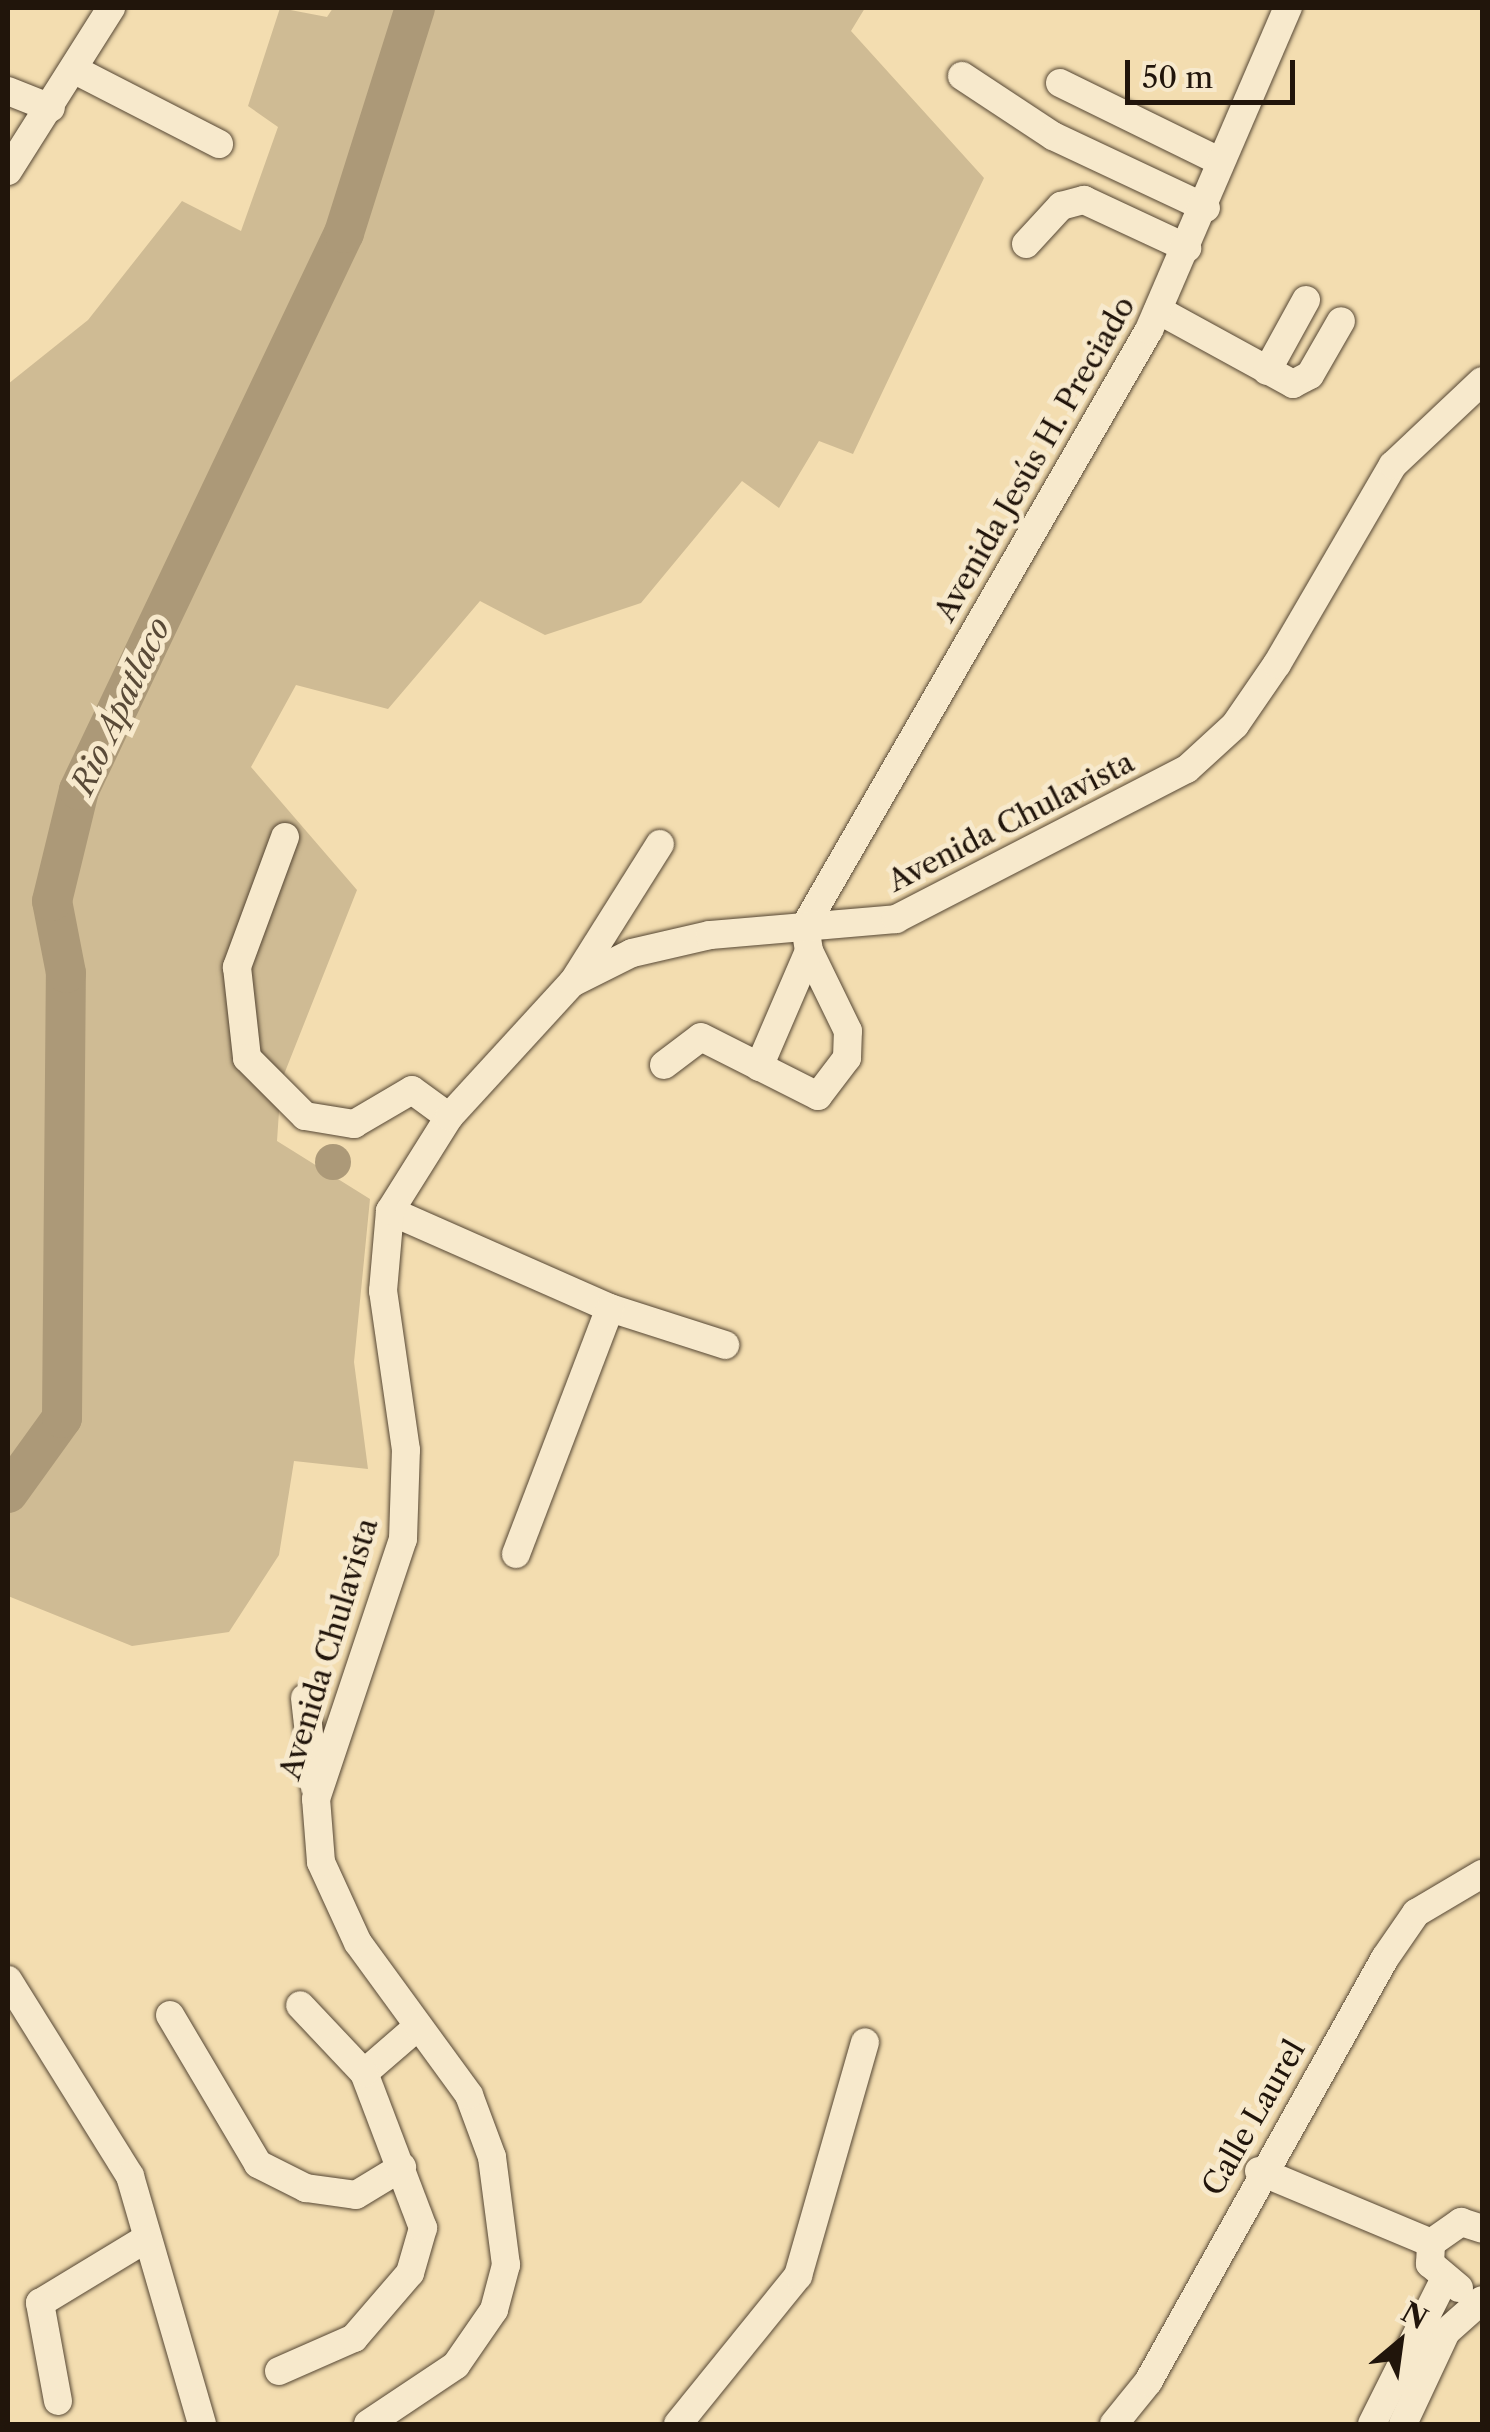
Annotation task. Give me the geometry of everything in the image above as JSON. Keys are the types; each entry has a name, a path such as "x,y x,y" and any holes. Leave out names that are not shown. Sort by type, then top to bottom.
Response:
{"street":[{"path":"8,170 51,108 111,8"},
{"name":"Avenida Jesús H. Preciado","path":"759,1067 807,939 1158,310 1206,208 1220,162 1288,8"},
{"path":"75,70 218,144"},
{"path":"962,76 1053,136 1206,208"},
{"path":"1060,83 1220,162"},
{"path":"8,91 51,108"},
{"path":"1026,244 1061,206 1084,200 1187,248"},
{"path":"1267,371 1306,300"},
{"path":"1158,310 1267,371 1302,381 1341,321"},
{"name":"Avenida Chulavista","path":"368,2424 456,2365 494,2310 506,2265 492,2157 469,2094 416,2028 358,1943 321,1862 316,1799 402,1539 406,1450 383,1291 390,1211 449,1117 572,983 632,953 807,939 896,919 1187,769 1236,724 1278,664 1393,465 1482,381"},
{"path":"285,837 237,967 247,1058 305,1116 354,1124 412,1090 449,1117"},
{"path":"572,983 660,844"},
{"path":"664,1065 701,1037 818,1096 847,1058 835,992 807,939"},
{"path":"390,1211 610,1308 725,1345"},
{"path":"516,1554 610,1308"},
{"path":"305,1698 316,1799"},
{"name":"Calle Laurel","path":"1114,2424 1148,2382 1259,2171 1416,1913 1482,1874"},
{"path":"8,1980 130,2176 144,2240 202,2424"},
{"path":"280,2370 354,2338 410,2273 423,2228 364,2073 300,2005"},
{"path":"170,2015 258,2164 306,2188 356,2194 402,2167"},
{"path":"364,2073 416,2028"},
{"path":"678,2424 798,2276 866,2042"},
{"path":"1259,2171 1431,2243"},
{"path":"1431,2243 1461,2222 1482,2227"},
{"path":"58,2401 40,2303 144,2240"},
{"path":"1431,2243 1430,2264 1443,2282"},
{"path":"1443,2282 1482,2281"},
{"path":"1372,2424 1443,2282"},
{"path":"1403,2424 1446,2332 1482,2300"}],"shaded area":[{"path":"280,8 327,17 333,8 865,8 851,31 984,178 853,454 819,441 779,508 742,481 641,603 545,635 480,601 388,709 296,685 251,767 357,890 281,1082 277,1141 370,1199 354,1362 368,1469 294,1461 279,1555 229,1632 132,1646 8,1596 8,384 88,320 182,201 241,231 278,127 248,106"},
{"path":"333,1144 346,1149 351,1162 346,1175 333,1180 320,1175 315,1162 320,1149"}],"waterway":[{"name":"Rio Apatlaco","path":"8,1493 62,1418 66,973 52,901 79,790 344,233 415,8"}]}
